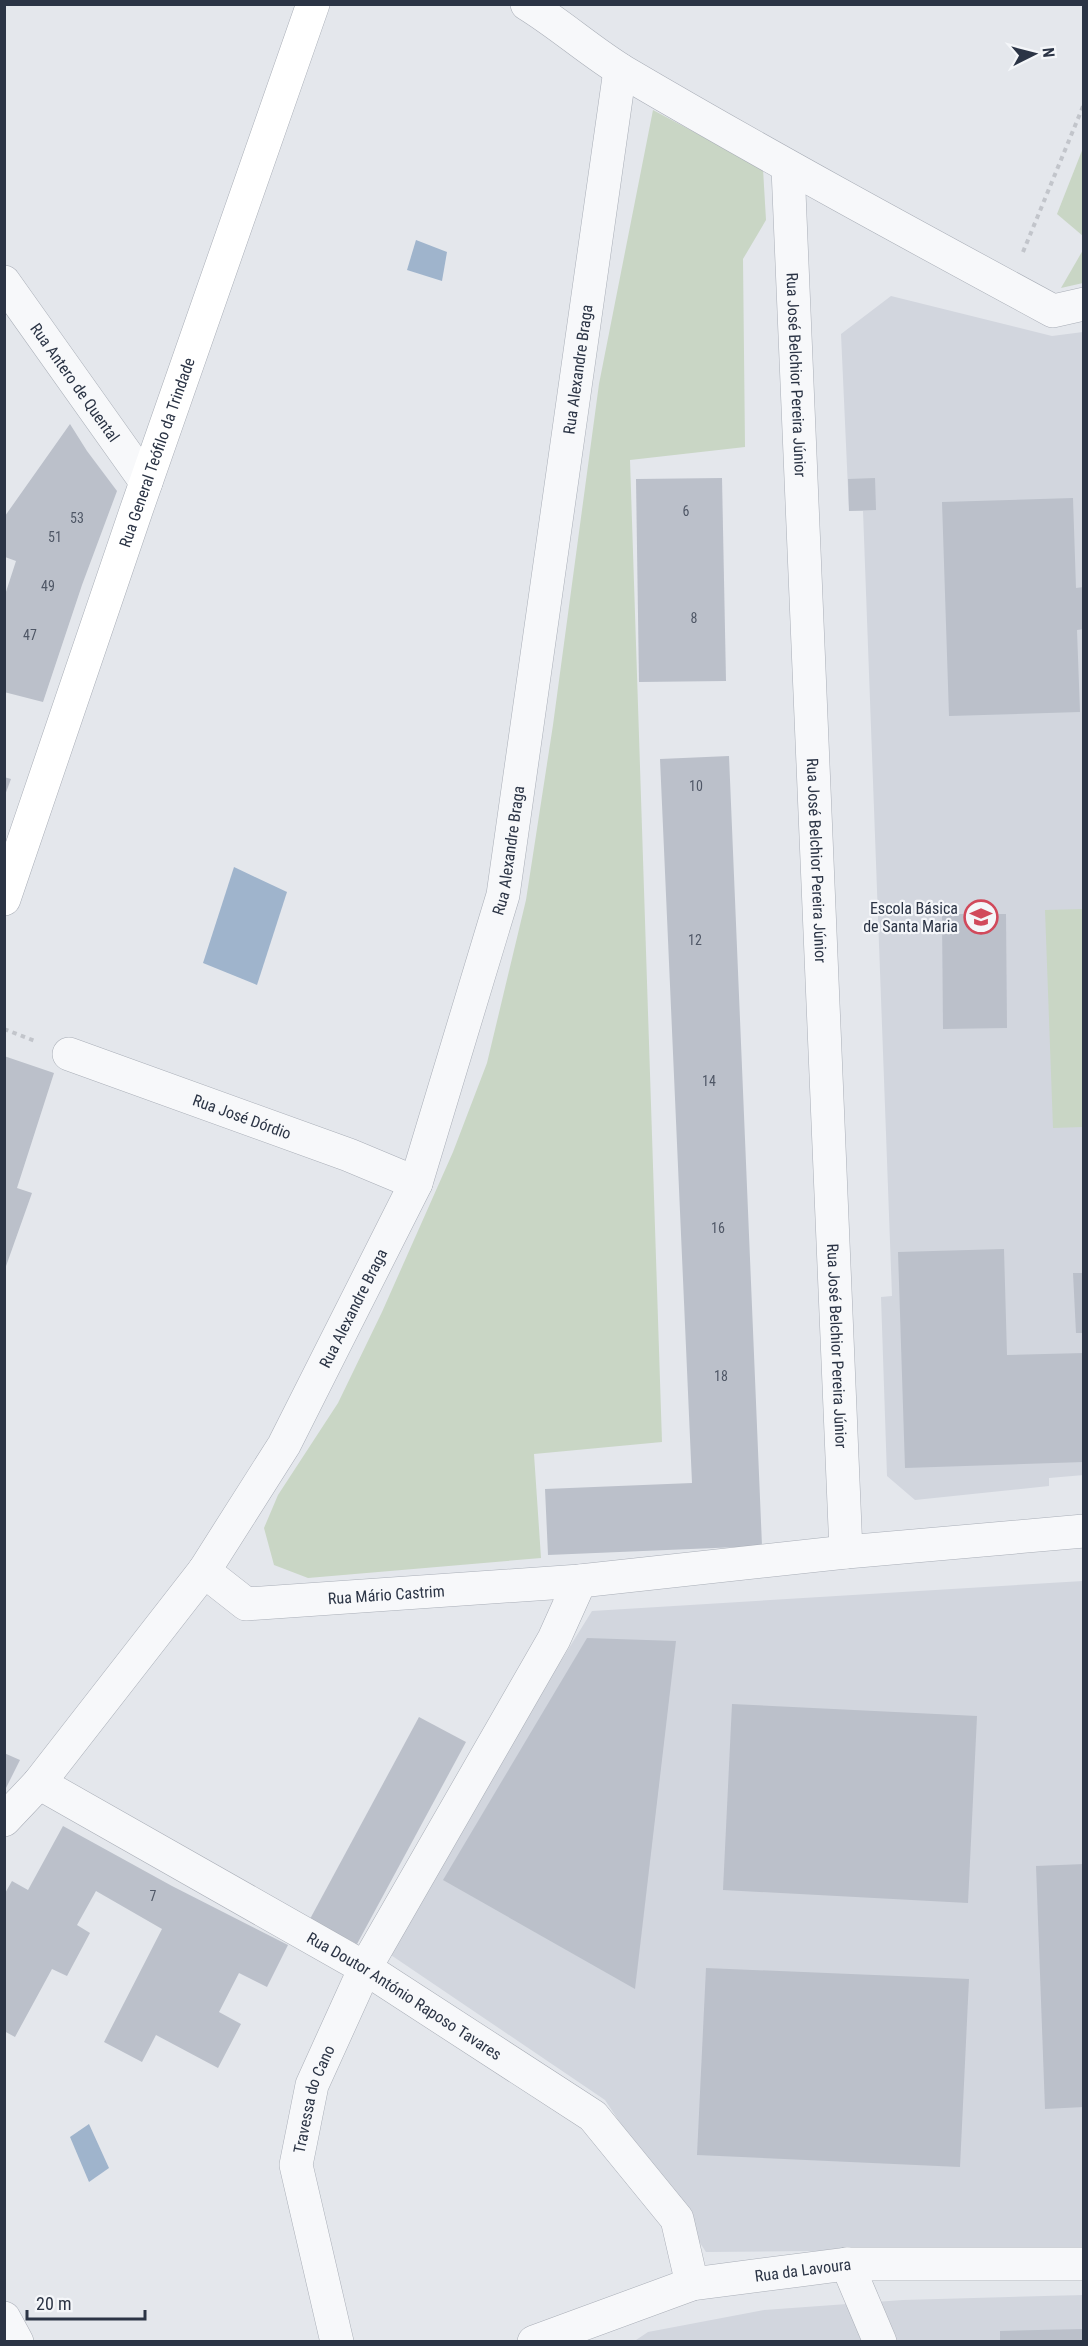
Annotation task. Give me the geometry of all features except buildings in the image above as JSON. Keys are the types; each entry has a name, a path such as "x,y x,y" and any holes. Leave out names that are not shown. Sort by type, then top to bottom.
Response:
{"main road":[{"name":"Rua General Teófilo da Trindade","path":"4,899 146,482 313,4"}],"street":[{"path":"527,4 559,13 620,70 788,168 1053,311 1083,304"},
{"name":"Rua Alexandre Braga","path":"4,1820 39,1783 204,1571 284,1445 416,1183 503,895 620,70"},
{"name":"Rua José Belchior Pereira Júnior","path":"788,168 846,1552"},
{"name":"Rua Antero de Quental","path":"4,282 146,482"},
{"name":"Rua José Dórdio","path":"69,1054 349,1155 416,1183"},
{"name":"Rua Mário Castrim","path":"204,1571 246,1604 580,1581 846,1552 1083,1531"},
{"name":"Travessa do Cano","path":"337,2342 296,2165 312,2085 365,1968 555,1639 580,1581"},
{"name":"Rua Doutor António Raposo Tavares","path":"39,1783 365,1968 594,2116 676,2219 692,2284"},
{"path":"847,2264 880,2342"},
{"name":"Rua da Lavoura","path":"534,2342 692,2284 847,2264 1083,2264"},
{"path":"4,2318 17,2342"}],"path":[{"path":"1020,259 1083,103"}],"shaded area":[{"name":"Escola Básica de Santa Maria","path":"891,296 1052,336 1083,332 1084,1475 1049,1478 1049,1486 915,1500 887,1476 881,1297 892,1296 863,511 849,511 841,334"},
{"path":"1083,1581 1083,2248 706,2252 605,2100 382,1949 592,1611"},
{"path":"1083,2295 1083,2341 633,2342 648,2332 764,2310 903,2300"}],"green space":[{"path":"653,110 763,169 766,220 743,259 745,447 630,460 662,1442 534,1454 541,1558 308,1578 274,1565 264,1528 278,1495 338,1403 382,1312 453,1152 487,1063 526,900 553,725 599,384"},
{"path":"1083,148 1083,236 1057,214"},
{"path":"1083,250 1083,283 1061,288"},
{"path":"1083,909 1083,1127 1053,1128 1045,910"}],"water":[{"path":"416,240 447,252 442,281 407,270"},
{"path":"234,867 287,892 257,985 203,963"},
{"path":"89,2124 109,2168 89,2182 70,2137"}],"place":[{"name":"Escola Básica de Santa Maria","path":"981,917"}]}
